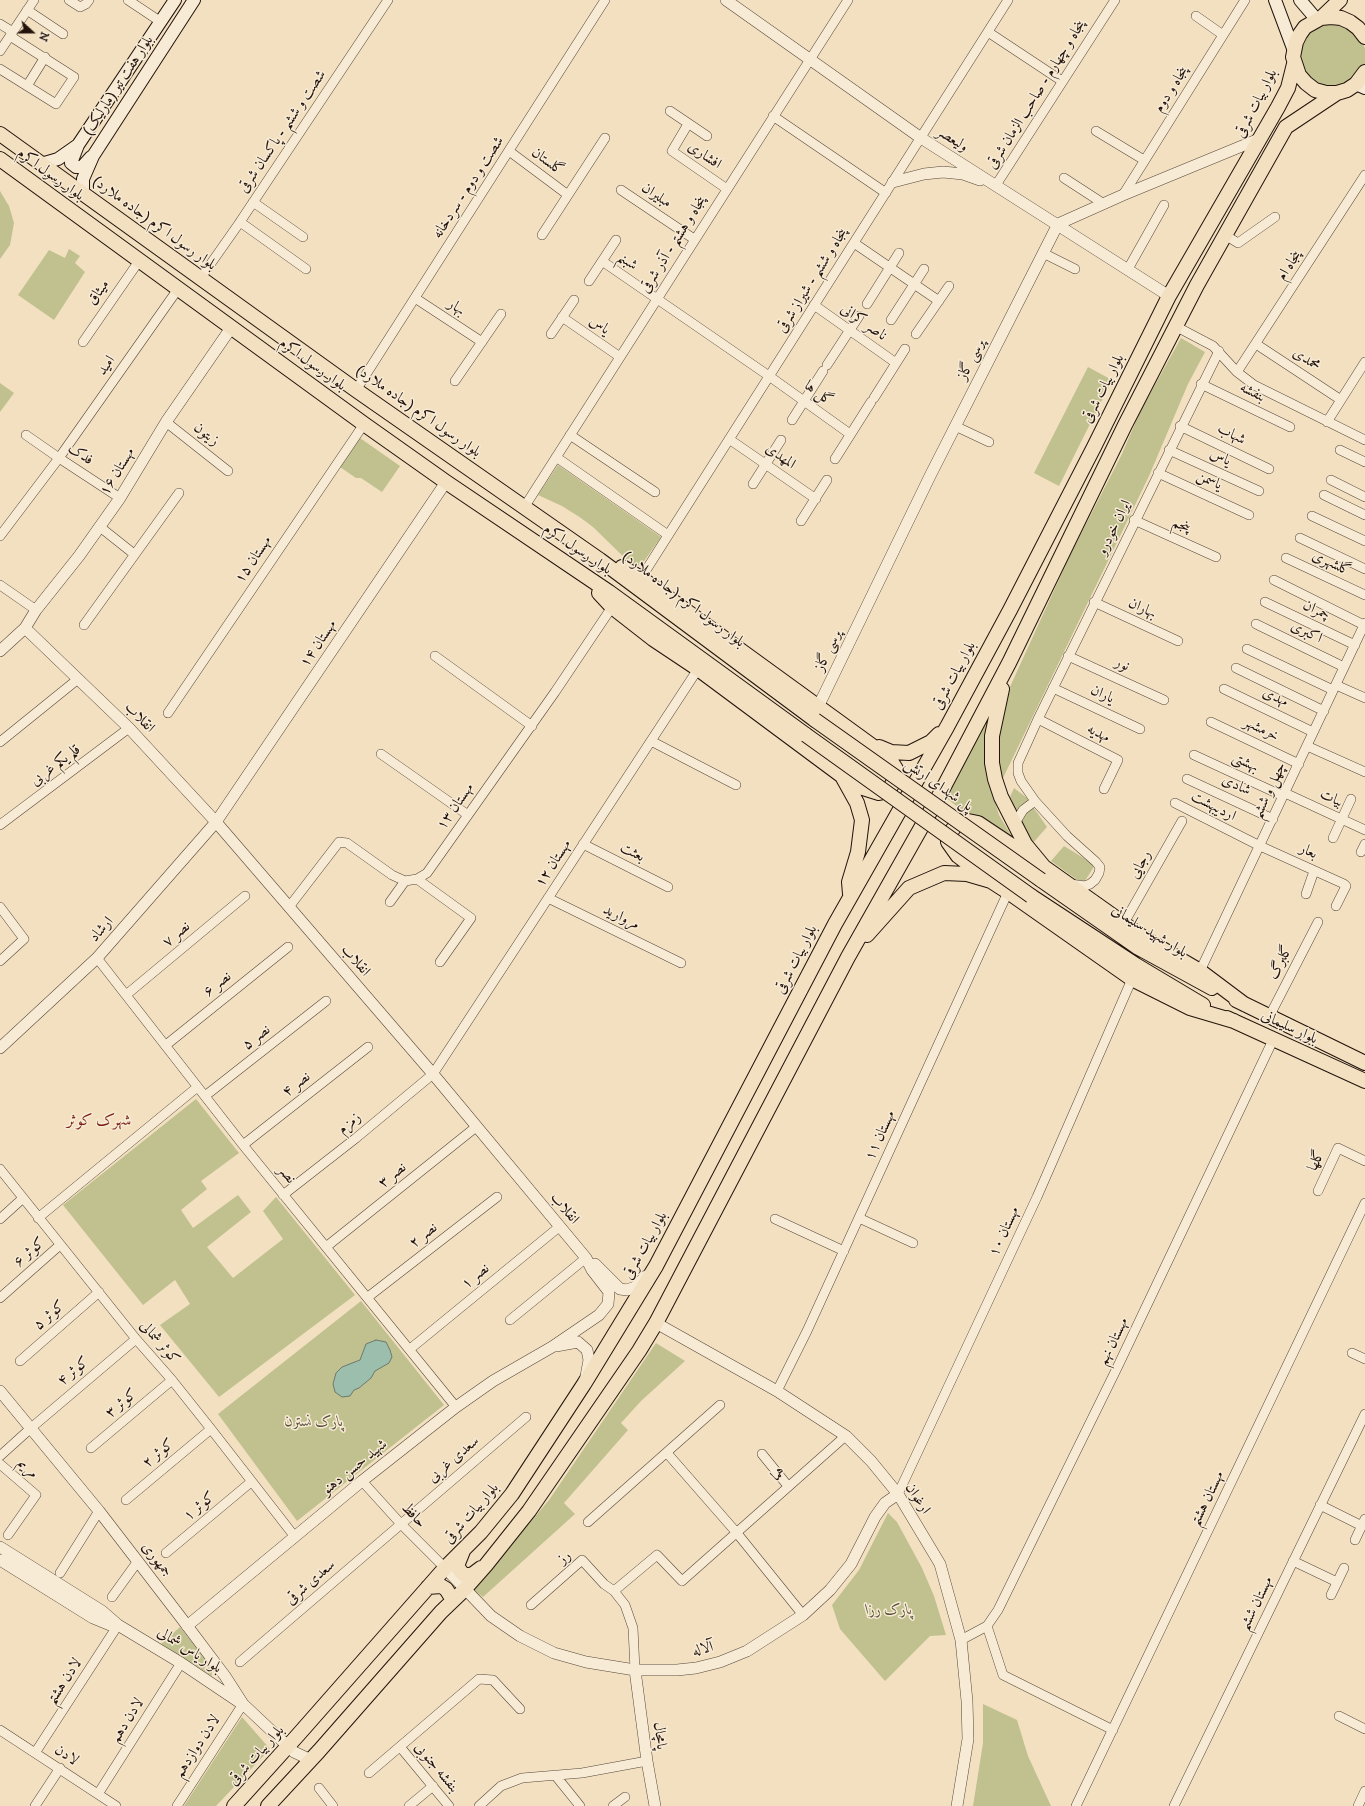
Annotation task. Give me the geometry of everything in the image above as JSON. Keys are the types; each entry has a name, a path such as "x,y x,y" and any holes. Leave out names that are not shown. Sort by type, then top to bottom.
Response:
{"main road":[{"name":"بلوار هفت تیر (مارلیک)","path":"41,164 58,159 78,145 175,0"},
{"name":"بلوار هفت تیر (مارلیک)","path":"83,194 83,179 93,156 194,0"},
{"path":"1275,0 1299,75 1306,84 1321,91 1338,93"},
{"path":"1300,0 1319,19 1331,17 1346,20 1365,35"},
{"name":"بلوار بیات شرقی","path":"234,1806 445,1568 463,1551 512,1494 584,1384 656,1266 850,896 947,727 1010,610 1109,418 1169,296 1288,88 1300,34 1306,27 1319,19 1340,0"},
{"path":"268,1806 486,1565 529,1511 639,1351 656,1323 848,957 939,796 1009,663 1125,425 1197,286 1286,127 1338,93 1360,86 1365,72"},
{"name":"بلوار رسول اکرم (جاده ملارد)","path":"0,134 356,390 525,506 817,714"},
{"path":"78,145 71,163 76,168 82,167 93,156"},
{"name":"بلوار رسول اکرم","path":"0,159 364,424 446,482 609,592 1031,896 1136,965 1200,1003"},
{"path":"1119,398 1126,405 1136,405"},
{"path":"1109,418 1119,417 1123,420 1125,425"},
{"path":"600,560 616,564 641,578 817,714 866,741 892,752 909,753 931,742 947,727"},
{"path":"588,578 601,596 653,638 698,669 842,776 869,791 878,793 884,792 890,788 894,781 896,769 891,761 866,741"},
{"path":"1009,663 995,717 991,748 995,779 1001,797 1014,825 1042,874"},
{"name":"پل شهدای ارتش","path":"817,714 1042,874"},
{"path":"842,776 857,803 862,820 858,852 849,882 850,896"},
{"path":"1234,1022 1190,1008 1132,979 992,882 958,856 950,847 948,842 950,833 956,825 963,820 978,822 1042,874 1067,884 1147,940 1200,971 1244,1004"},
{"path":"848,957 909,888 944,873 967,874 992,882"},
{"name":"بلوار شهید سلیمانی","path":"1042,874 1137,947 1164,963 1244,1004"},
{"name":"بلوار سلیمانی","path":"1200,1003 1234,1022 1365,1082"},
{"name":"بلوار سلیمانی","path":"1244,1004 1365,1063"},
{"path":"463,1551 457,1566 460,1572 466,1576 473,1574 486,1565"},
{"path":"428,1587 441,1586 446,1589 453,1600"}],"street":[{"path":"0,51 34,0"},
{"path":"69,0 80,7 86,4 89,0"},
{"path":"128,0 161,22"},
{"name":"شصت و ششم - پاکسان شرقی","path":"200,278 240,222 388,0"},
{"name":"شصت و دوم - سردخانه","path":"356,390 605,0"},
{"name":"ولیعصر","path":"726,0 921,138 1169,296"},
{"name":"پنجاه و ششم - شیراز شرقی","path":"641,578 1008,0"},
{"name":"پنجاه و چهارم - صاحب الزمان شرقی","path":"996,185 1062,80 1115,0"},
{"name":"پنجاه و دوم","path":"1123,195 1245,0"},
{"name":"پنجاه و هشتم - آذر شرقی","path":"525,506 845,1"},
{"path":"27,10 63,34"},
{"path":"1196,16 1223,35"},
{"path":"0,24 11,34 74,77 56,104 0,69"},
{"path":"988,32 1062,80"},
{"path":"27,86 45,57"},
{"path":"670,111 707,136"},
{"path":"773,116 886,193"},
{"name":"افشاری","path":"688,124 672,151 727,189"},
{"path":"1096,131 1144,160"},
{"path":"542,235 606,138"},
{"path":"1058,224 1123,195 1260,139"},
{"name":"گلستان","path":"509,151 568,195"},
{"path":"893,182 924,174 943,172 962,174 996,185"},
{"name":"پنجاه ام","path":"1237,372 1365,175"},
{"path":"1064,178 1104,204"},
{"name":"مبلیران","path":"621,190 694,239"},
{"path":"253,202 303,237"},
{"path":"1128,269 1164,205"},
{"path":"1225,235 1238,243 1275,217"},
{"path":"240,222 306,269"},
{"name":"پرسی گاز","path":"817,714 955,426 1058,224"},
{"path":"589,281 616,240"},
{"path":"854,243 939,301"},
{"path":"867,304 900,253"},
{"path":"1043,253 1076,269"},
{"name":"میثاق","path":"83,342 139,261"},
{"name":"شبنم","path":"602,261 656,300 769,376"},
{"path":"891,320 924,269"},
{"path":"916,334 949,286"},
{"name":"امید","path":"0,536 59,458 178,289"},
{"name":"بهار","path":"415,298 482,342"},
{"path":"551,334 574,300"},
{"name":"ناصر کرانی","path":"814,305 896,363"},
{"path":"455,381 501,314"},
{"path":"792,420 859,316"},
{"name":"یاس","path":"562,317 620,357"},
{"path":"1177,327 1218,351 1237,372 1254,385 1365,440"},
{"name":"مهستان ۱۶","path":"25,628 36,610 100,527 120,498 166,422 231,328"},
{"name":"محمدی","path":"1256,344 1341,400"},
{"path":"835,459 905,349"},
{"name":"ایران خودرو","path":"1035,801 1021,780 1018,773 1018,763 1052,688 1218,351"},
{"path":"1327,422 1365,362"},
{"name":"گل ها","path":"769,376 850,434"},
{"name":"بنفشه","path":"1201,384 1290,427"},
{"name":"زیتون","path":"166,422 228,471"},
{"name":"مهستان ۱۵","path":"168,713 364,424"},
{"path":"955,426 989,442"},
{"name":"شهاب","path":"1180,426 1269,469"},
{"name":"فدک","path":"26,435 120,498"},
{"path":"570,435 655,492"},
{"name":"المهدی","path":"729,439 816,498"},
{"path":"753,484 782,440"},
{"name":"یاس","path":"1169,450 1259,491"},
{"path":"1340,450 1365,462"},
{"path":"556,457 668,535"},
{"name":"یاسمن","path":"1158,473 1249,515"},
{"path":"801,521 827,480"},
{"path":"1331,480 1365,496"},
{"name":"مهستان ۱۴","path":"216,822 446,482"},
{"path":"84,625 179,493"},
{"path":"1324,495 1365,515"},
{"path":"1312,516 1365,541"},
{"name":"پنجم","path":"1134,520 1216,557"},
{"path":"100,527 134,554"},
{"path":"1300,538 1365,569"},
{"name":"گلشهری","path":"1286,558 1365,595"},
{"path":"1274,580 1364,627"},
{"path":"0,585 36,610"},
{"name":"بهاران","path":"1094,602 1178,641"},
{"name":"چمران","path":"1265,602 1355,645"},
{"name":"مهستان ۱۳","path":"417,880 427,873 532,726 612,606"},
{"name":"اکبری","path":"1256,624 1344,667"},
{"name":"چهل و ششم","path":"1200,971 1364,627"},
{"path":"0,651 25,628"},
{"name":"انقلاب","path":"25,628 129,728 216,822 433,1074 586,1258 591,1259 620,1289 627,1290 635,1287 656,1266"},
{"path":"1247,648 1335,688 1365,698"},
{"path":"435,656 532,726"},
{"name":"نور","path":"1068,656 1164,700"},
{"path":"1236,668 1324,711"},
{"name":"مهستان ۱۲","path":"433,1074 698,669"},
{"path":"0,742 78,679"},
{"name":"یاران","path":"1052,688 1140,728"},
{"name":"مهدی","path":"1224,689 1313,732"},
{"name":"مهدیه","path":"1038,718 1118,760 1104,789"},
{"name":"خرمشهر","path":"1212,722 1299,764"},
{"name":"قلم یکم غربی","path":"0,826 129,728"},
{"path":"651,741 736,785"},
{"path":"1307,746 1364,771"},
{"path":"381,754 468,815"},
{"name":"بهشتی","path":"1194,755 1284,795"},
{"name":"شادی","path":"1187,779 1273,818"},
{"name":"بیات","path":"1284,795 1365,830"},
{"path":"1333,838 1351,799"},
{"path":"1014,825 1022,810 1035,801 1067,836 1100,867 1097,877 1090,884 1085,886 1067,884"},
{"name":"اردیبهشت","path":"1175,803 1260,846"},
{"name":"رجایی","path":"1124,924 1182,821"},
{"name":"ارشاد","path":"0,1048 97,958 216,822"},
{"path":"289,907 339,842 347,843 392,875 405,881 417,880 472,918 440,962"},
{"name":"بعثت","path":"583,844 668,887"},
{"name":"بعار","path":"1260,846 1344,884 1346,886 1336,906"},
{"path":"1306,894 1314,871"},
{"path":"390,902 405,881"},
{"name":"مهستان ۱۱","path":"777,1391 794,1360 1008,892"},
{"name":"نصر ۷","path":"126,995 245,896"},
{"name":"مروارید","path":"548,898 681,963"},
{"path":"0,907 24,939 0,961"},
{"name":"گلبرگ","path":"1269,1017 1318,922"},
{"name":"نصر ۶","path":"166,1045 288,947"},
{"name":"نصر","path":"97,958 243,1145 456,1407"},
{"name":"مهستان ۱۰","path":"898,1494 1037,1197 1132,979"},
{"name":"نصر ۵","path":"205,1096 326,1001"},
{"name":"مهستان نهم","path":"961,1640 987,1626 998,1610 1273,1040"},
{"name":"نصر ۴","path":"243,1145 368,1047"},
{"name":"زمزم","path":"284,1195 433,1074"},
{"path":"38,1218 195,1089"},
{"name":"نصر ۳","path":"326,1247 476,1127"},
{"name":"گلها","path":"1318,1190 1338,1148 1365,1161"},
{"name":"کوثر شمالی","path":"0,1169 22,1199 136,1339 172,1380 295,1537"},
{"name":"نصر ۲","path":"368,1298 497,1197"},
{"path":"0,1219 22,1199"},
{"name":"مهستان هشتم","path":"1076,1806 1365,1203"},
{"path":"859,1218 913,1243"},
{"path":"775,1219 844,1251"},
{"name":"نصر ۱","path":"410,1349 559,1227"},
{"name":"کوثر ۶","path":"0,1298 60,1245"},
{"path":"510,1320 586,1258 592,1270 609,1292 608,1304 599,1315 552,1347"},
{"name":"کوثر ۵","path":"20,1361 99,1292"},
{"name":"ارغوان","path":"656,1323 777,1391 846,1436 871,1461 898,1494 940,1564 961,1640 967,1701 968,1739 957,1806"},
{"name":"کوثر ۴","path":"0,1456 136,1339"},
{"path":"552,1347 578,1342 587,1350 589,1360 584,1384"},
{"name":"شهید حسن دهنو","path":"187,1626 456,1407 493,1381 552,1347"},
{"path":"1352,1353 1365,1360"},
{"name":"کوثر ۳","path":"91,1448 172,1380"},
{"name":"جمهوری","path":"0,1391 138,1560 225,1676 243,1704 294,1752 311,1760"},
{"path":"588,1522 720,1405"},
{"name":"مهستان ششم","path":"1174,1806 1365,1414"},
{"name":"سعدی غربی","path":"401,1524 526,1417"},
{"name":"کوثر ۲","path":"126,1500 211,1429"},
{"name":"هما","path":"614,1591 657,1555 682,1581 841,1440"},
{"path":"667,1453 736,1532 803,1615"},
{"path":"762,1454 788,1486"},
{"name":"مریم","path":"0,1464 36,1495 8,1535"},
{"name":"کوثر ۱","path":"166,1553 251,1482"},
{"name":"حافظ","path":"362,1482 445,1568"},
{"name":"آلاله","path":"445,1568 490,1616 520,1636 554,1653 586,1662 635,1670 677,1670 696,1668 720,1662 747,1651 803,1615 830,1590 851,1564 875,1516 885,1503 898,1494"},
{"path":"1320,1505 1363,1522 1355,1540"},
{"path":"60,1573 99,1511"},
{"name":"سعدی شرقی","path":"240,1662 401,1524"},
{"name":"بلوار یاس شمالی","path":"0,1546 102,1611 118,1625 181,1663 243,1704"},
{"name":"بلوار یاس شمالی","path":"0,1560 92,1618 110,1625 118,1625"},
{"path":"112,1597 138,1560"},
{"name":"رز","path":"531,1605 582,1560 604,1584 614,1591 625,1605 633,1628 635,1670"},
{"path":"1293,1561 1337,1582"},
{"path":"1331,1594 1344,1568"},
{"name":"لادن هشتم","path":"35,1753 118,1625"},
{"path":"987,1626 1003,1675 1113,1730"},
{"name":"لادن دهم","path":"98,1794 181,1663"},
{"name":"پامچال","path":"635,1670 647,1761 655,1806"},
{"path":"369,1773 401,1748 479,1679 493,1680 520,1709"},
{"name":"لادن دوازدهم","path":"177,1806 243,1704"},
{"path":"1339,1716 1365,1729"},
{"name":"لادن","path":"0,1730 116,1806"},
{"name":"بنفشه جنوبی","path":"401,1748 449,1806"},
{"path":"479,1806 501,1786 522,1778 582,1773 647,1761"},
{"path":"35,1806 60,1768"},
{"path":"555,1775 580,1806"},
{"path":"409,1806 433,1786"},
{"path":"319,1788 333,1806"},
{"path":"1358,1806 1365,1791"},
{"path":"613,1806 625,1796"}],"green space":[{"path":"1323,22 1346,24 1362,40 1365,49 1365,63 1362,72 1345,88 1323,89 1299,67 1299,44 1305,34"},
{"path":"0,191 9,206 14,223 10,245 0,259"},
{"path":"69,249 80,256 75,263 85,272 54,320 18,295 49,250 65,258"},
{"path":"1181,338 1205,352 1188,384 1149,476 1003,778 1000,780 997,747 1009,689 1072,551 1121,456 1141,410"},
{"path":"1088,367 1112,380 1059,486 1034,473"},
{"path":"0,383 14,393 0,412"},
{"path":"360,438 400,466 382,492 361,478 356,478 340,467"},
{"path":"558,465 661,537 642,564 634,567 593,527 581,518 562,506 538,495"},
{"path":"989,718 986,766 989,783 999,815 1017,845 969,816 945,797"},
{"path":"1014,788 1027,798 1047,827 1032,844 1010,797"},
{"path":"1064,846 1095,865 1083,884 1051,861"},
{"path":"196,1099 239,1153 201,1181 207,1189 181,1210 193,1228 238,1195 251,1212 207,1247 233,1278 283,1239 263,1211 276,1197 355,1295 219,1397 160,1325 190,1304 175,1280 143,1305 63,1205"},
{"name":"پارک نسترن","path":"361,1301 444,1405 297,1521 218,1414"},
{"path":"656,1343 685,1361 641,1401 621,1423 628,1430 564,1503 575,1514 483,1597 473,1590 549,1500"},
{"name":"پارک رزا","path":"888,1513 897,1522 922,1568 934,1596 946,1635 930,1636 885,1681 840,1629 832,1605 859,1570"},
{"path":"180,1627 211,1666 212,1676 161,1644"},
{"path":"983,1704 1017,1720 1028,1756 1051,1806 973,1806 983,1743"},
{"path":"242,1717 270,1749 216,1806 184,1806"}],"shaded area":[{"path":"376,1340 386,1342 392,1357 389,1363 375,1371 371,1378 359,1388 354,1390 350,1396 342,1397 335,1392 333,1384 336,1373 342,1367 360,1360 366,1344"}],"district":[{"name":"شهرک کوثر","path":"99,1122"}]}
